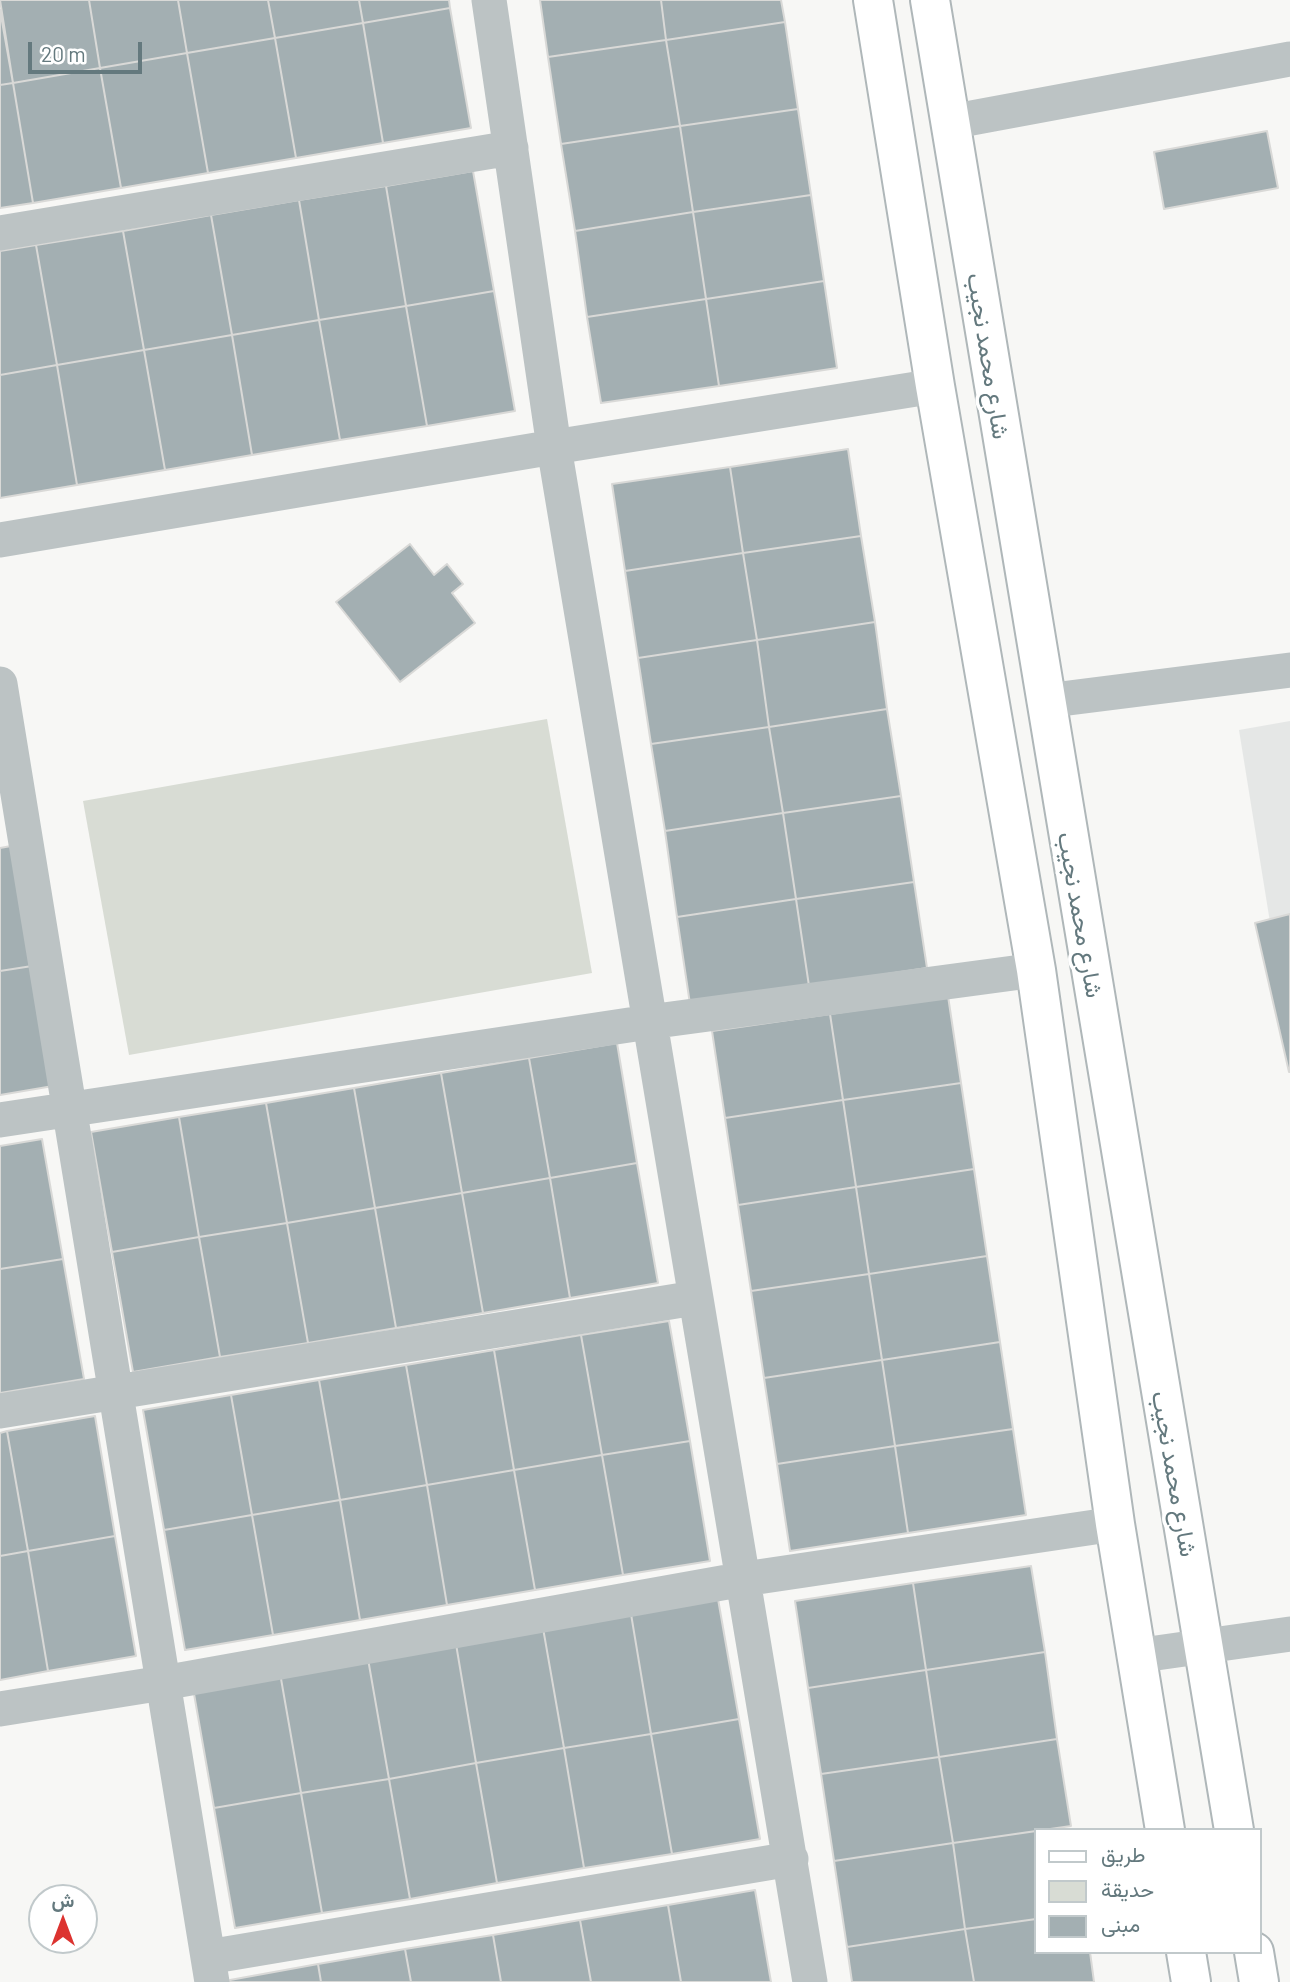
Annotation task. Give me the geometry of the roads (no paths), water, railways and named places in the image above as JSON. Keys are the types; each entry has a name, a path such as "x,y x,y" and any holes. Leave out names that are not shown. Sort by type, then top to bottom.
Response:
{"main road":[{"path":"873,0 935,386 1036,970 1115,1524 1165,1828"},
{"name":"شارع محمد نجيب","path":"930,0 1234,1828"},
{"path":"1186,1954 1191,1982"},
{"path":"1254,1954 1259,1982"}],"street":[{"path":"489,0 554,447 810,1982"},
{"path":"950,122 1290,59"},
{"path":"0,233 511,148"},
{"path":"0,540 935,386"},
{"path":"1045,701 1290,670"},
{"path":"0,684 12,830 70,1108 210,1969 791,1859"},
{"path":"0,1120 649,1022 1036,970"},
{"path":"0,1412 695,1298"},
{"path":"0,1709 163,1683 744,1579 1115,1524"},
{"path":"1135,1656 1290,1634"}]}
